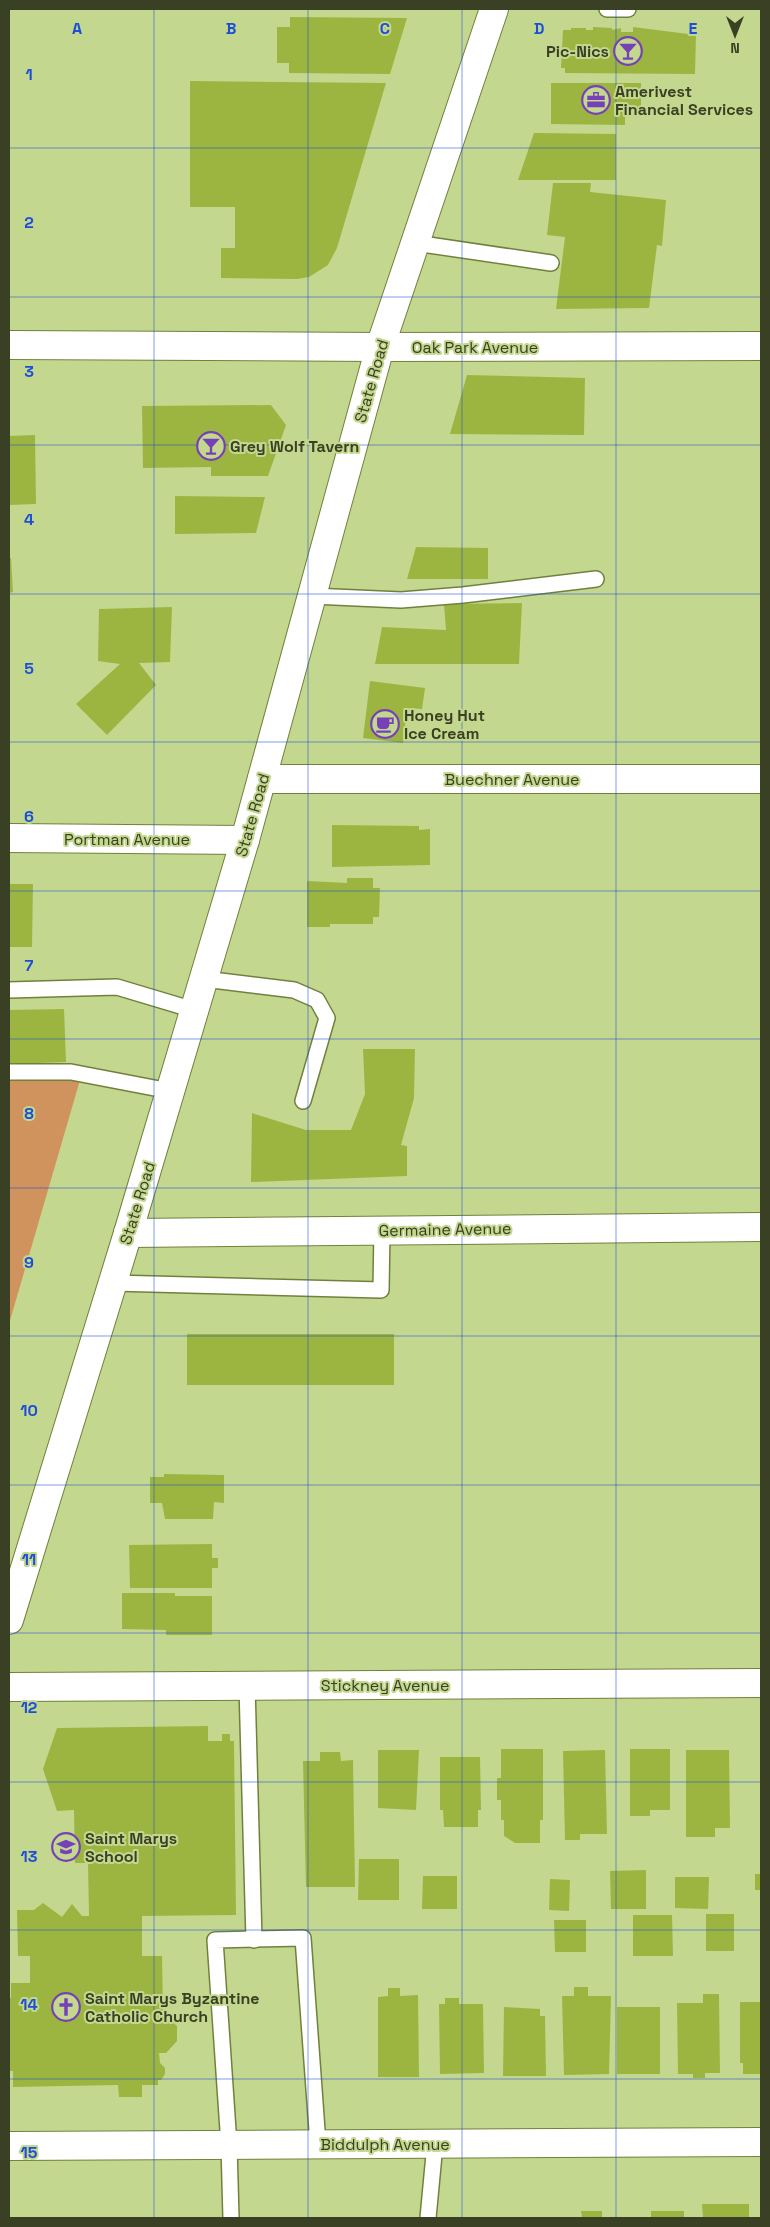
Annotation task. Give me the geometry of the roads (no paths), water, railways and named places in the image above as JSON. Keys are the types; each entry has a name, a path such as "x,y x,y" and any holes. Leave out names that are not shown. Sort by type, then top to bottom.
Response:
{"street":[{"name":"State Road","path":"9,1620 113,1283 245,840 380,347 494,9"},
{"name":"Oak Park Avenue","path":"9,345 380,347 761,346"},
{"name":"Buechner Avenue","path":"262,779 761,779"},
{"name":"Portman Avenue","path":"9,838 245,840"},
{"name":"Germaine Avenue","path":"128,1233 761,1226"},
{"name":"Stickney Avenue","path":"9,1687 761,1682"},
{"name":"Biddulph Avenue","path":"9,2146 761,2142"}],"lane":[{"path":"607,9 628,9"},
{"path":"415,243 551,264"},
{"path":"312,596 401,600 463,595 596,579"},
{"path":"204,979 294,990 317,1000 327,1018 303,1101"},
{"path":"9,990 117,988 194,1010"},
{"path":"9,1072 71,1072 170,1091"},
{"path":"113,1283 381,1290 382,1230"},
{"path":"247,1686 254,1940"},
{"path":"231,2218 229,2145 215,1940 302,1938 318,2144"},
{"path":"428,2218 435,2144"}],"place":[{"name":"Pic-Nics","path":"628,51"},
{"name":"Amerivest Financial Services","path":"596,100"},
{"name":"Grey Wolf Tavern","path":"211,446"},
{"name":"Honey Hut Ice Cream","path":"385,724"},
{"name":"Saint Marys School","path":"66,1847"},
{"name":"Saint Marys Byzantine Catholic Church","path":"66,2007"}]}
